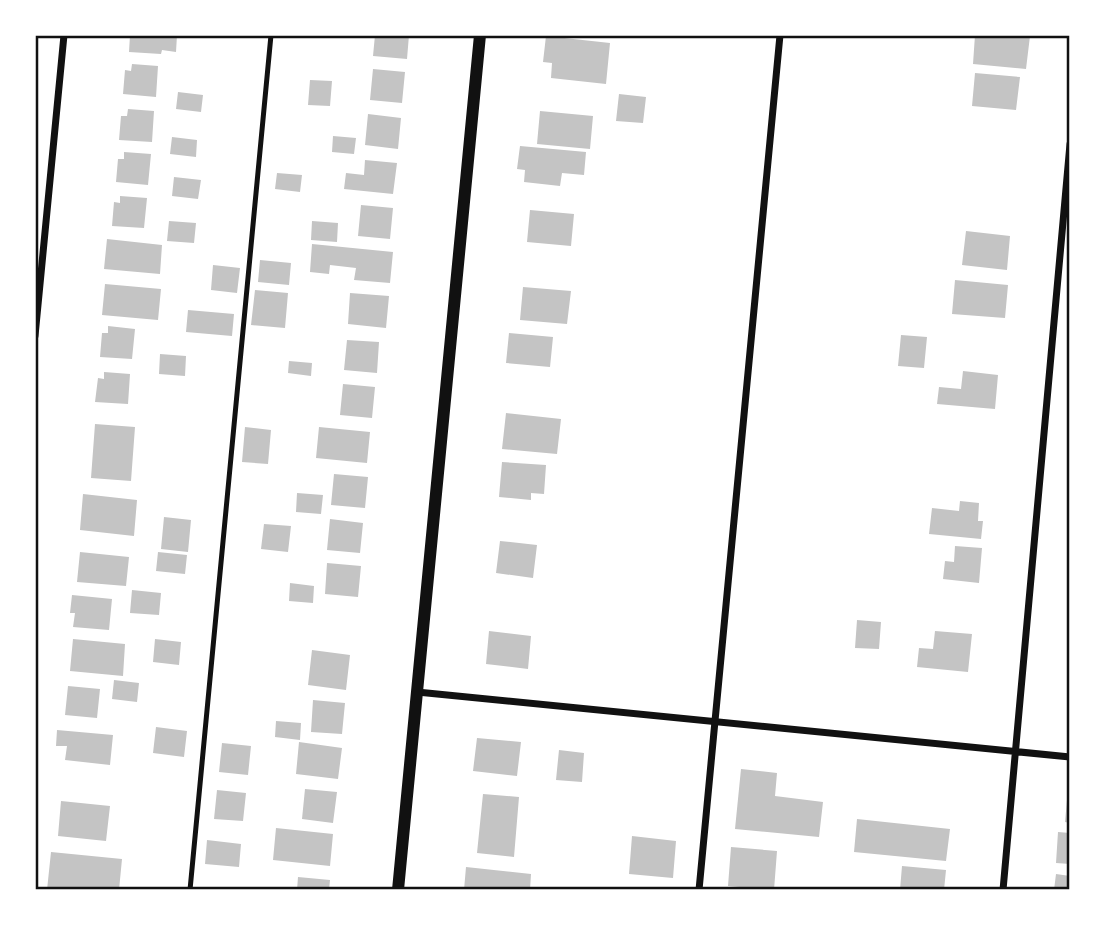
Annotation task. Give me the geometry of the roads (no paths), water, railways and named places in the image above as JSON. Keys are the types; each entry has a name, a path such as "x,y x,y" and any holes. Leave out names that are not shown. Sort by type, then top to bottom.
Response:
{"street":[{"path":"35,336 64,35"},
{"path":"398,890 480,35"},
{"path":"699,890 780,35"},
{"path":"1003,890 1070,144"},
{"path":"417,692 1070,757"}],"lane":[{"path":"190,890 271,35"}]}
